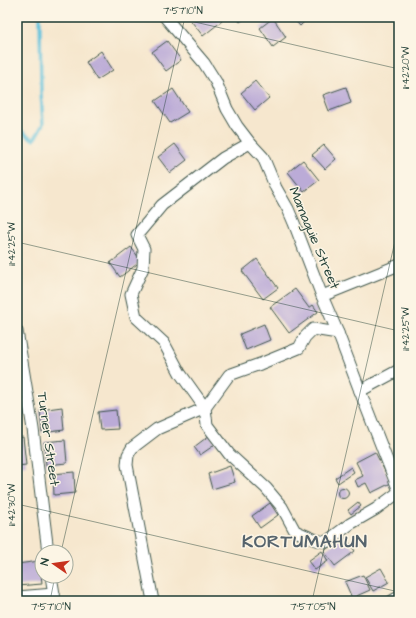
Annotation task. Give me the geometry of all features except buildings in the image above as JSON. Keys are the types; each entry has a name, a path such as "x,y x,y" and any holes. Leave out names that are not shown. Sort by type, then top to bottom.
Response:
{"street":[{"name":"Mamaguie Street","path":"165,17 208,69 216,82 234,120 263,157 276,188 288,209 399,491"},
{"path":"250,142 223,158 162,205 137,235 144,249 143,268 131,294 136,316 164,343 180,373 205,408 207,425 229,454 266,488 282,507 295,530 316,540 326,542 350,524 376,509 399,491"},
{"path":"322,296 399,265"},
{"path":"153,601 127,465 128,455 132,448 157,429 205,408 229,376 299,348 305,337 313,329 338,333"},
{"name":"Turner Street","path":"17,331 33,429 47,544"},
{"path":"360,391 399,370"},
{"path":"17,597 54,597 52,584"},
{"path":"392,601 399,597"}],"waterway":[{"path":"17,128 34,140 43,124 40,17"}],"district":[{"name":"KORTUMAHUN","path":"305,541"}]}
